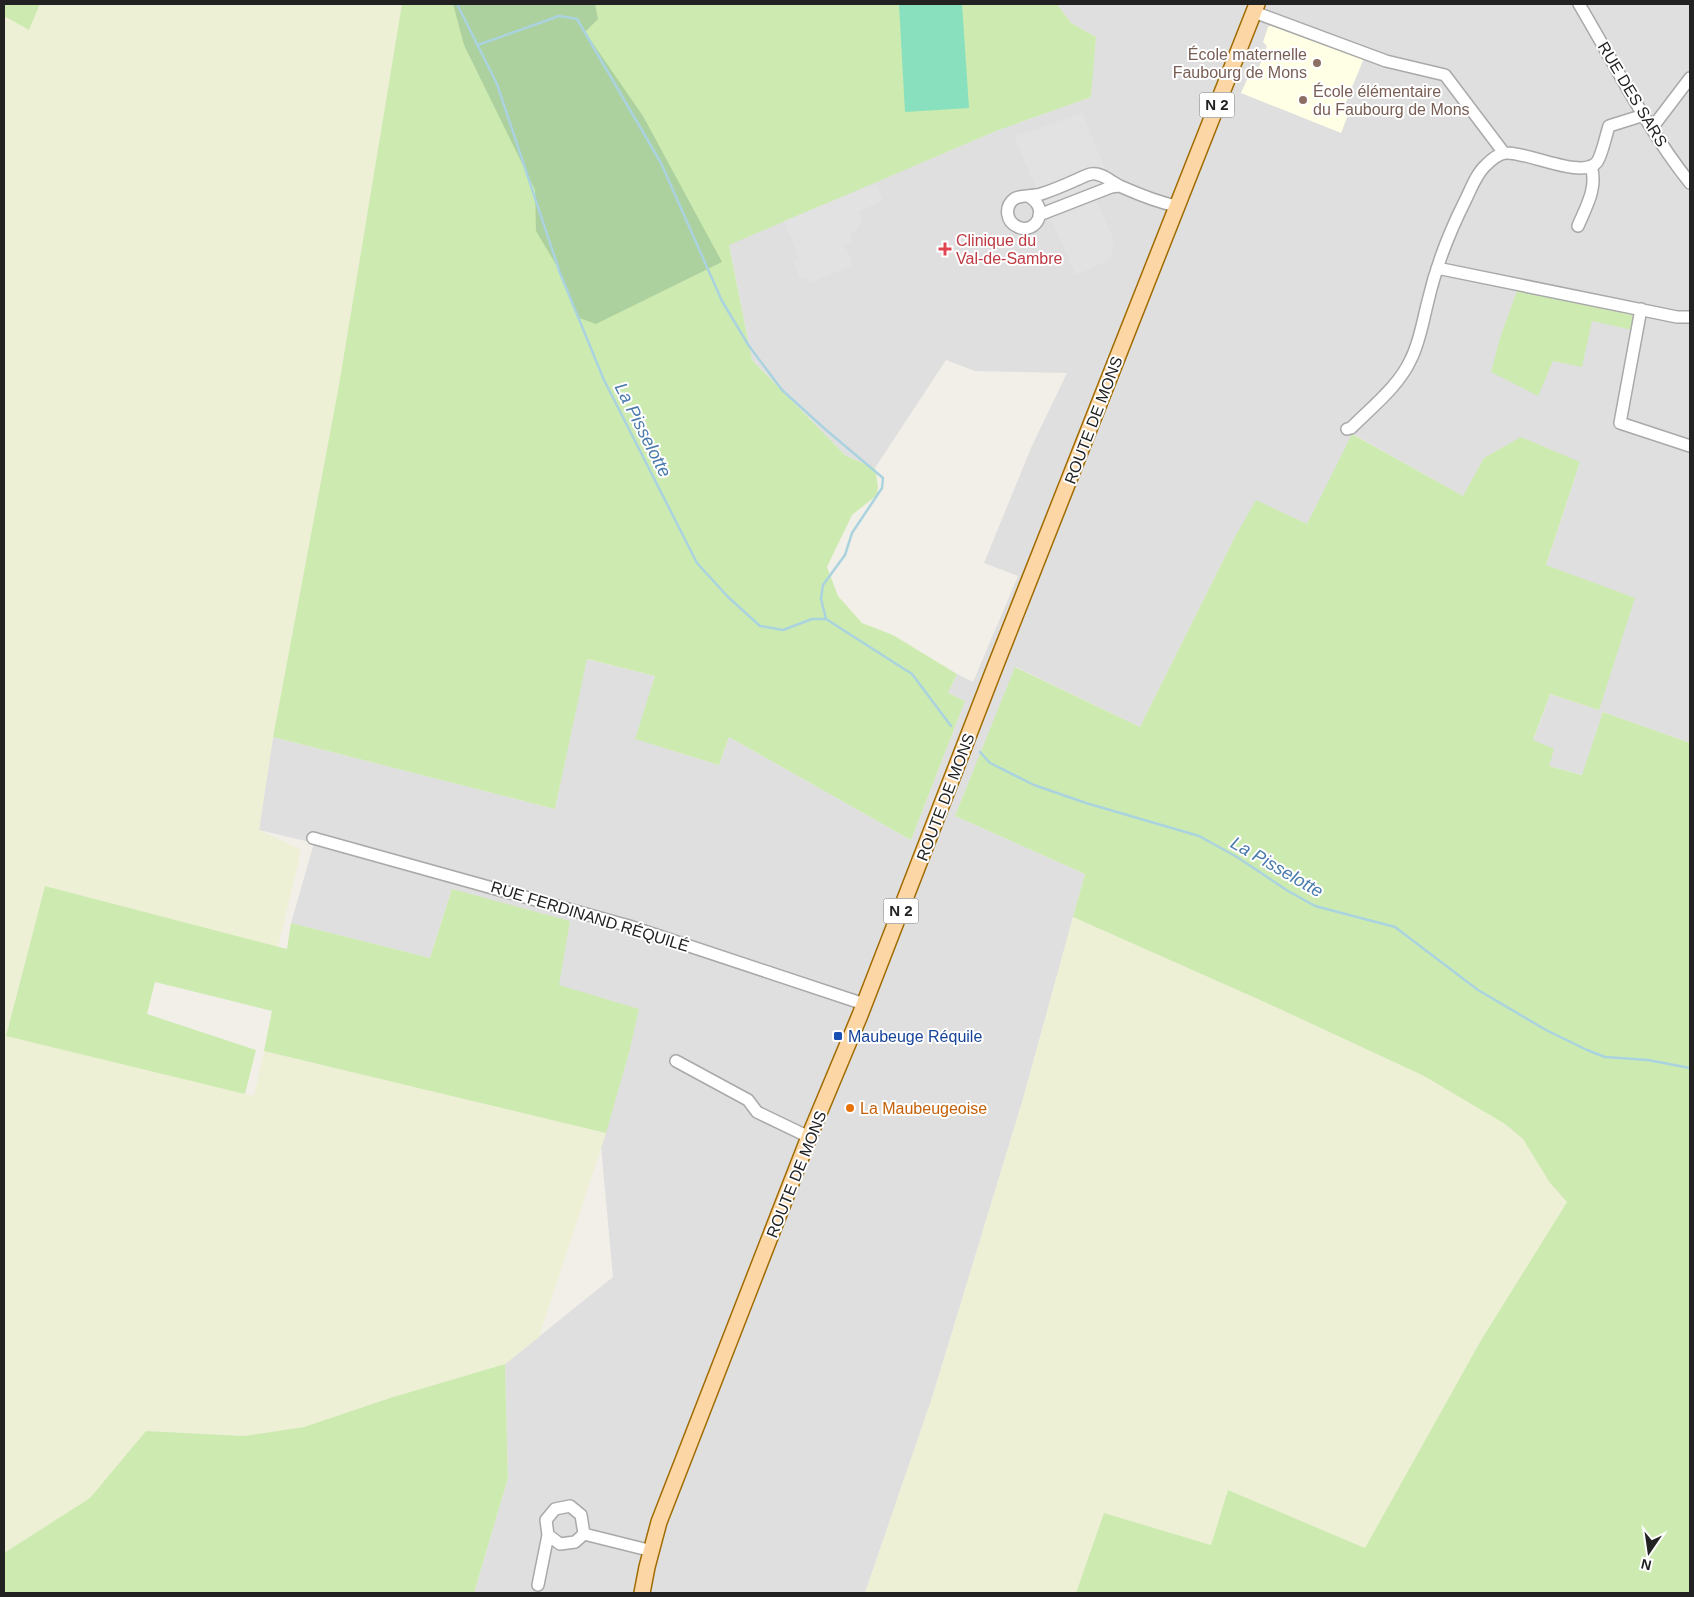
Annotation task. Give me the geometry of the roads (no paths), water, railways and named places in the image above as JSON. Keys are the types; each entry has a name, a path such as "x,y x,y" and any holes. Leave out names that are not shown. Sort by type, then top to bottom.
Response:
{"main road":[{"name":"ROUTE DE MONS","path":"642,1593 659,1522 1255,8"}],"street":[{"name":"RUE DES SARS","path":"1579,4 1652,128 1690,183"},
{"path":"1255,8 1386,61 1445,75 1504,153"},
{"path":"1652,128 1690,78"},
{"path":"1678,96 1690,100"},
{"path":"1347,429 1352,428 1375,405 1397,381 1411,361 1417,346 1437,268 1446,242 1478,175 1485,166 1495,157 1504,153 1528,156 1572,168 1592,166 1597,162 1609,126 1644,115"},
{"path":"1578,226 1593,190 1594,174 1592,166"},
{"path":"1028,196 1038,204 1040,210 1037,222 1027,229 1020,228 1010,221 1008,208 1015,198 1028,196 1038,195 1091,174 1104,176 1119,186 1154,200 1176,206"},
{"path":"1039,215 1111,187 1119,186"},
{"path":"1154,200 1165,215 1168,230"},
{"path":"1437,268 1677,317 1690,317"},
{"path":"1641,310 1620,423 1690,446"},
{"name":"RUE FERDINAND RÉQUILÉ","path":"313,838 629,926 864,1004"},
{"path":"676,1062 748,1100 757,1112 809,1137"},
{"path":"538,1586 548,1535 546,1520 555,1509 570,1506 581,1515 584,1534"},
{"path":"584,1534 652,1551"},
{"path":"548,1535 560,1544 575,1542 584,1534"}],"waterway":[{"name":"La Pisselotte","path":"457,4 497,84 560,273 604,380 697,563 728,597 760,626 783,630 812,619 826,619 912,674 951,726"},
{"path":"478,45 559,16 577,19 661,163 722,301 749,346 782,390 883,478 882,488 852,533 845,555 823,585 821,599 826,619"},
{"name":"La Pisselotte","path":"980,752 990,763 1034,785 1086,803 1199,836 1237,857 1288,891 1315,906 1395,927 1478,990 1546,1030 1587,1050 1605,1057 1648,1060 1690,1068"}],"place":[{"name":"École maternelle Faubourg de Mons","path":"1317,63"},
{"name":"École élémentaire du Faubourg de Mons","path":"1303,100"},
{"name":"Clinique du Val-de-Sambre","path":"945,249"},
{"name":"Maubeuge Réquile","path":"838,1036"},
{"name":"La Maubeugeoise","path":"850,1108"}]}
